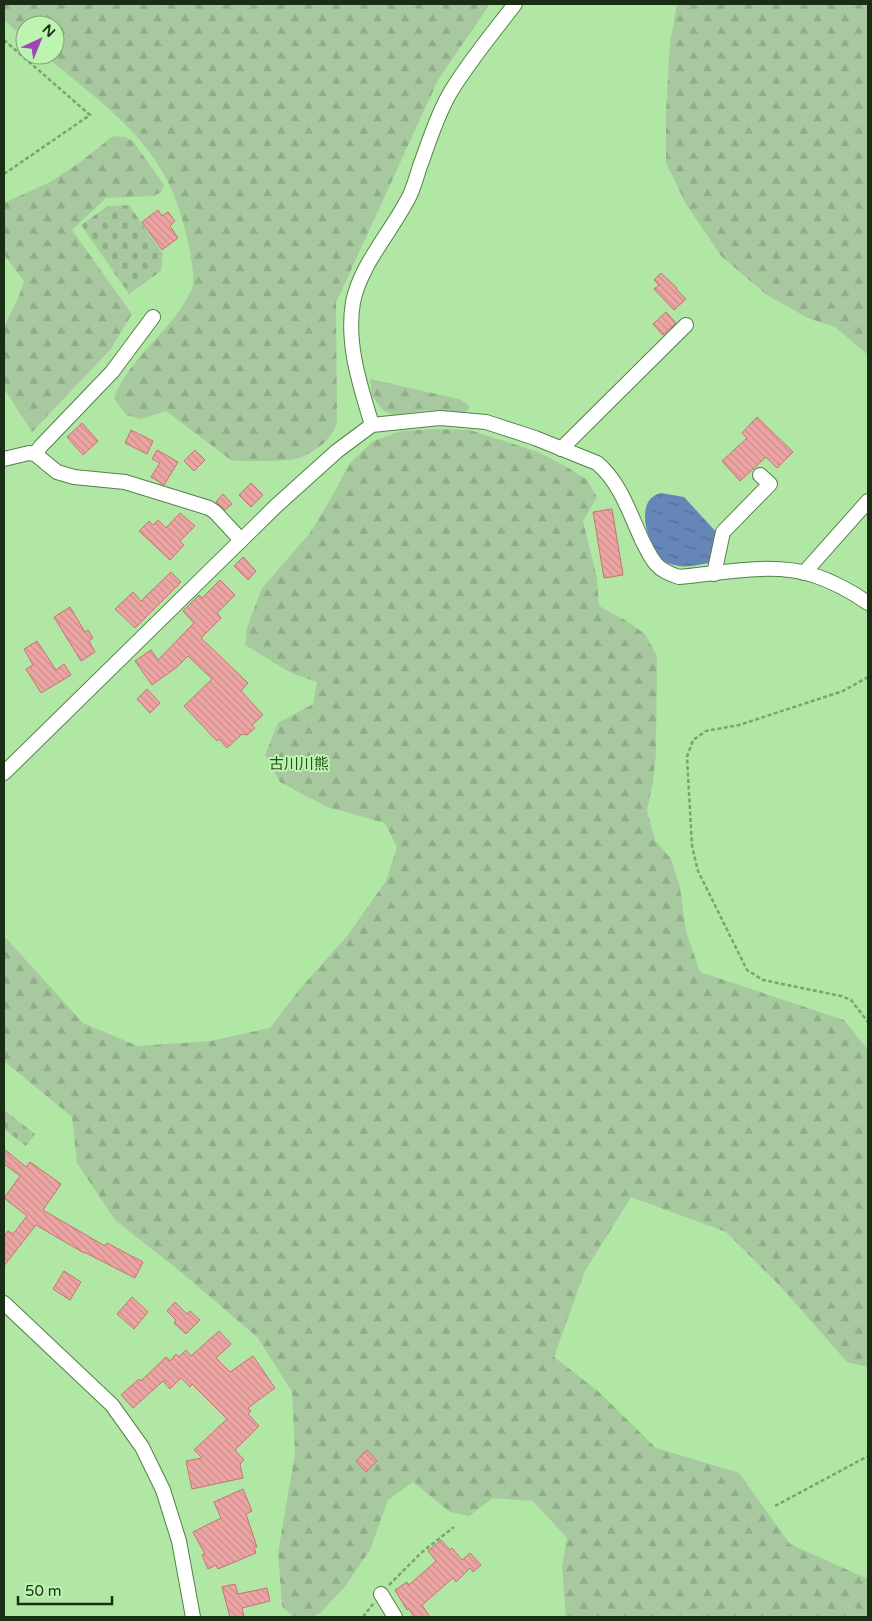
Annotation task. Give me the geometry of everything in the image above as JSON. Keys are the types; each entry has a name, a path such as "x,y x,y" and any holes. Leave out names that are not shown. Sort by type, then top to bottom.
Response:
{"street":[{"path":"372,425 361,389 352,348 353,302 359,284 375,252 410,195 436,122 450,93 515,4"},
{"path":"36,454 40,446 112,372 153,317"},
{"path":"561,449 686,325"},
{"path":"4,773 276,506 330,457 372,425 440,418 472,420 486,422 535,438 597,463 610,476 648,553 656,564 667,573 679,578 762,569 804,573 814,575 868,602"},
{"path":"4,459 29,453 36,454 57,472 66,475 125,482 209,508 241,540"},
{"path":"714,574 723,532 770,484 760,475"},
{"path":"804,573 868,501"},
{"path":"4,1303 112,1405 142,1447 163,1490 179,1541 193,1617"},
{"path":"381,1594 396,1617"}],"path":[{"path":"4,40 90,115 4,174"},
{"path":"868,677 843,691 739,725 706,732 693,740 687,757 692,846 698,871 747,970 763,980 841,996 851,1000 868,1022"},
{"path":"865,1018 868,1015"},
{"path":"775,1506 868,1456"},
{"path":"363,1617 381,1594 421,1553 454,1527"}],"green space":[{"path":"4,4 490,4 438,80 336,303 337,421 328,439 318,448 294,459 236,461 231,460 166,411 141,419 126,415 114,398 121,383 140,356 173,319 191,291 193,276 191,257 180,213 168,182 144,145 113,112 56,65 65,65 65,15 15,15 15,30 4,20"},
{"path":"677,4 868,4 868,355 835,327 808,318 767,295 721,256 686,204 666,163 666,111 670,43"},
{"path":"113,136 125,137 133,141 164,185 161,192 154,196 106,198 72,230 132,314 111,349 32,432 5,390 4,327 24,281 4,255 4,203 50,182 79,163"},
{"path":"129,205 163,254 161,271 129,294 81,225 108,206"},
{"path":"370,379 459,399 470,407 463,413 428,410 394,415 384,411 372,395"},
{"path":"470,430 538,452 586,479 597,497 583,521 597,578 599,606 625,620 645,634 657,656 656,753 653,782 647,810 655,840 671,859 680,887 686,931 700,972 844,1020 868,1050 868,1367 847,1362 780,1286 726,1232 631,1197 585,1271 554,1357 599,1392 656,1448 739,1473 790,1544 868,1579 868,1617 566,1617 562,1566 567,1538 533,1501 493,1498 469,1516 450,1512 413,1482 388,1500 370,1550 344,1588 321,1612 313,1617 293,1617 282,1606 278,1553 295,1453 292,1392 258,1338 182,1273 115,1220 77,1163 72,1117 4,1061 4,936 83,1023 138,1046 210,1041 270,1028 299,990 347,936 386,881 397,847 385,823 327,807 280,782 265,755 278,723 313,704 317,682 291,673 245,645 247,627 262,588 310,533 350,463 373,441 401,431"},
{"path":"4,1110 35,1134 26,1146 4,1129"}],"water":[{"path":"661,493 684,497 717,533 715,549 712,551 709,563 680,566 665,562 658,556 647,531 645,511 653,497"}],"building":[{"path":"158,210 162,216 168,212 175,221 170,226 178,238 162,250 142,222"},
{"path":"661,273 686,299 674,310 654,289 659,285 654,280"},
{"path":"666,312 676,323 663,335 653,324"},
{"path":"757,417 793,452 777,468 766,457 740,481 722,461 747,438 742,433"},
{"path":"82,423 98,441 83,455 67,437"},
{"path":"131,430 153,441 147,454 125,443"},
{"path":"157,450 178,462 164,485 151,477 160,463 152,459"},
{"path":"195,450 205,460 194,471 184,461"},
{"path":"251,483 263,495 251,507 239,495"},
{"path":"223,494 232,504 225,510 216,502"},
{"path":"612,509 623,575 604,578 593,512"},
{"path":"180,513 195,526 180,541 184,545 170,560 139,531 149,521 153,525 158,520 166,528"},
{"path":"243,557 256,571 248,580 234,566"},
{"path":"171,572 181,582 135,628 115,609 133,592 141,601"},
{"path":"220,580 235,595 217,613 221,618 201,638 248,683 241,691 263,715 252,725 255,728 247,735 242,734 227,748 219,739 217,741 184,706 212,679 188,656 177,667 152,685 135,661 151,650 158,660 194,623 183,611 199,595 202,598"},
{"path":"70,607 85,632 88,630 93,638 89,641 95,652 81,661 54,617"},
{"path":"37,641 56,670 64,664 71,675 41,693 26,669 33,665 24,649"},
{"path":"147,689 160,703 150,713 137,699"},
{"path":"4,1149 26,1167 30,1162 61,1184 43,1210 105,1246 107,1243 143,1262 135,1278 84,1253 36,1225 4,1266 4,1236 8,1231 13,1234 27,1216 4,1198 20,1176 4,1164"},
{"path":"64,1271 81,1282 70,1300 53,1289"},
{"path":"132,1297 148,1312 134,1329 117,1314"},
{"path":"175,1302 187,1314 190,1311 200,1320 186,1334 174,1323 176,1320 167,1311"},
{"path":"219,1331 231,1344 216,1358 230,1372 253,1356 275,1388 248,1408 251,1411 248,1414 259,1426 235,1450 244,1460 240,1464 243,1478 192,1489 186,1461 202,1458 194,1450 227,1419 192,1384 190,1387 181,1378 170,1389 163,1381 133,1408 121,1395 139,1379 141,1381 166,1357 170,1361 176,1354 179,1357 186,1350 191,1356"},
{"path":"367,1450 377,1461 366,1472 356,1461"},
{"path":"243,1489 252,1511 246,1514 257,1547 254,1547 256,1553 218,1569 216,1565 208,1569 202,1555 205,1554 193,1532 221,1518 214,1502"},
{"path":"441,1540 450,1550 452,1548 462,1560 470,1553 481,1565 473,1572 470,1568 456,1582 453,1578 422,1605 430,1617 414,1617 409,1609 407,1610 395,1590 407,1582 409,1585 436,1561 428,1551"},
{"path":"235,1584 238,1594 267,1588 270,1601 242,1608 244,1617 230,1617 222,1587"}],"district":[{"name":"古川川熊","path":"299,764"}]}
